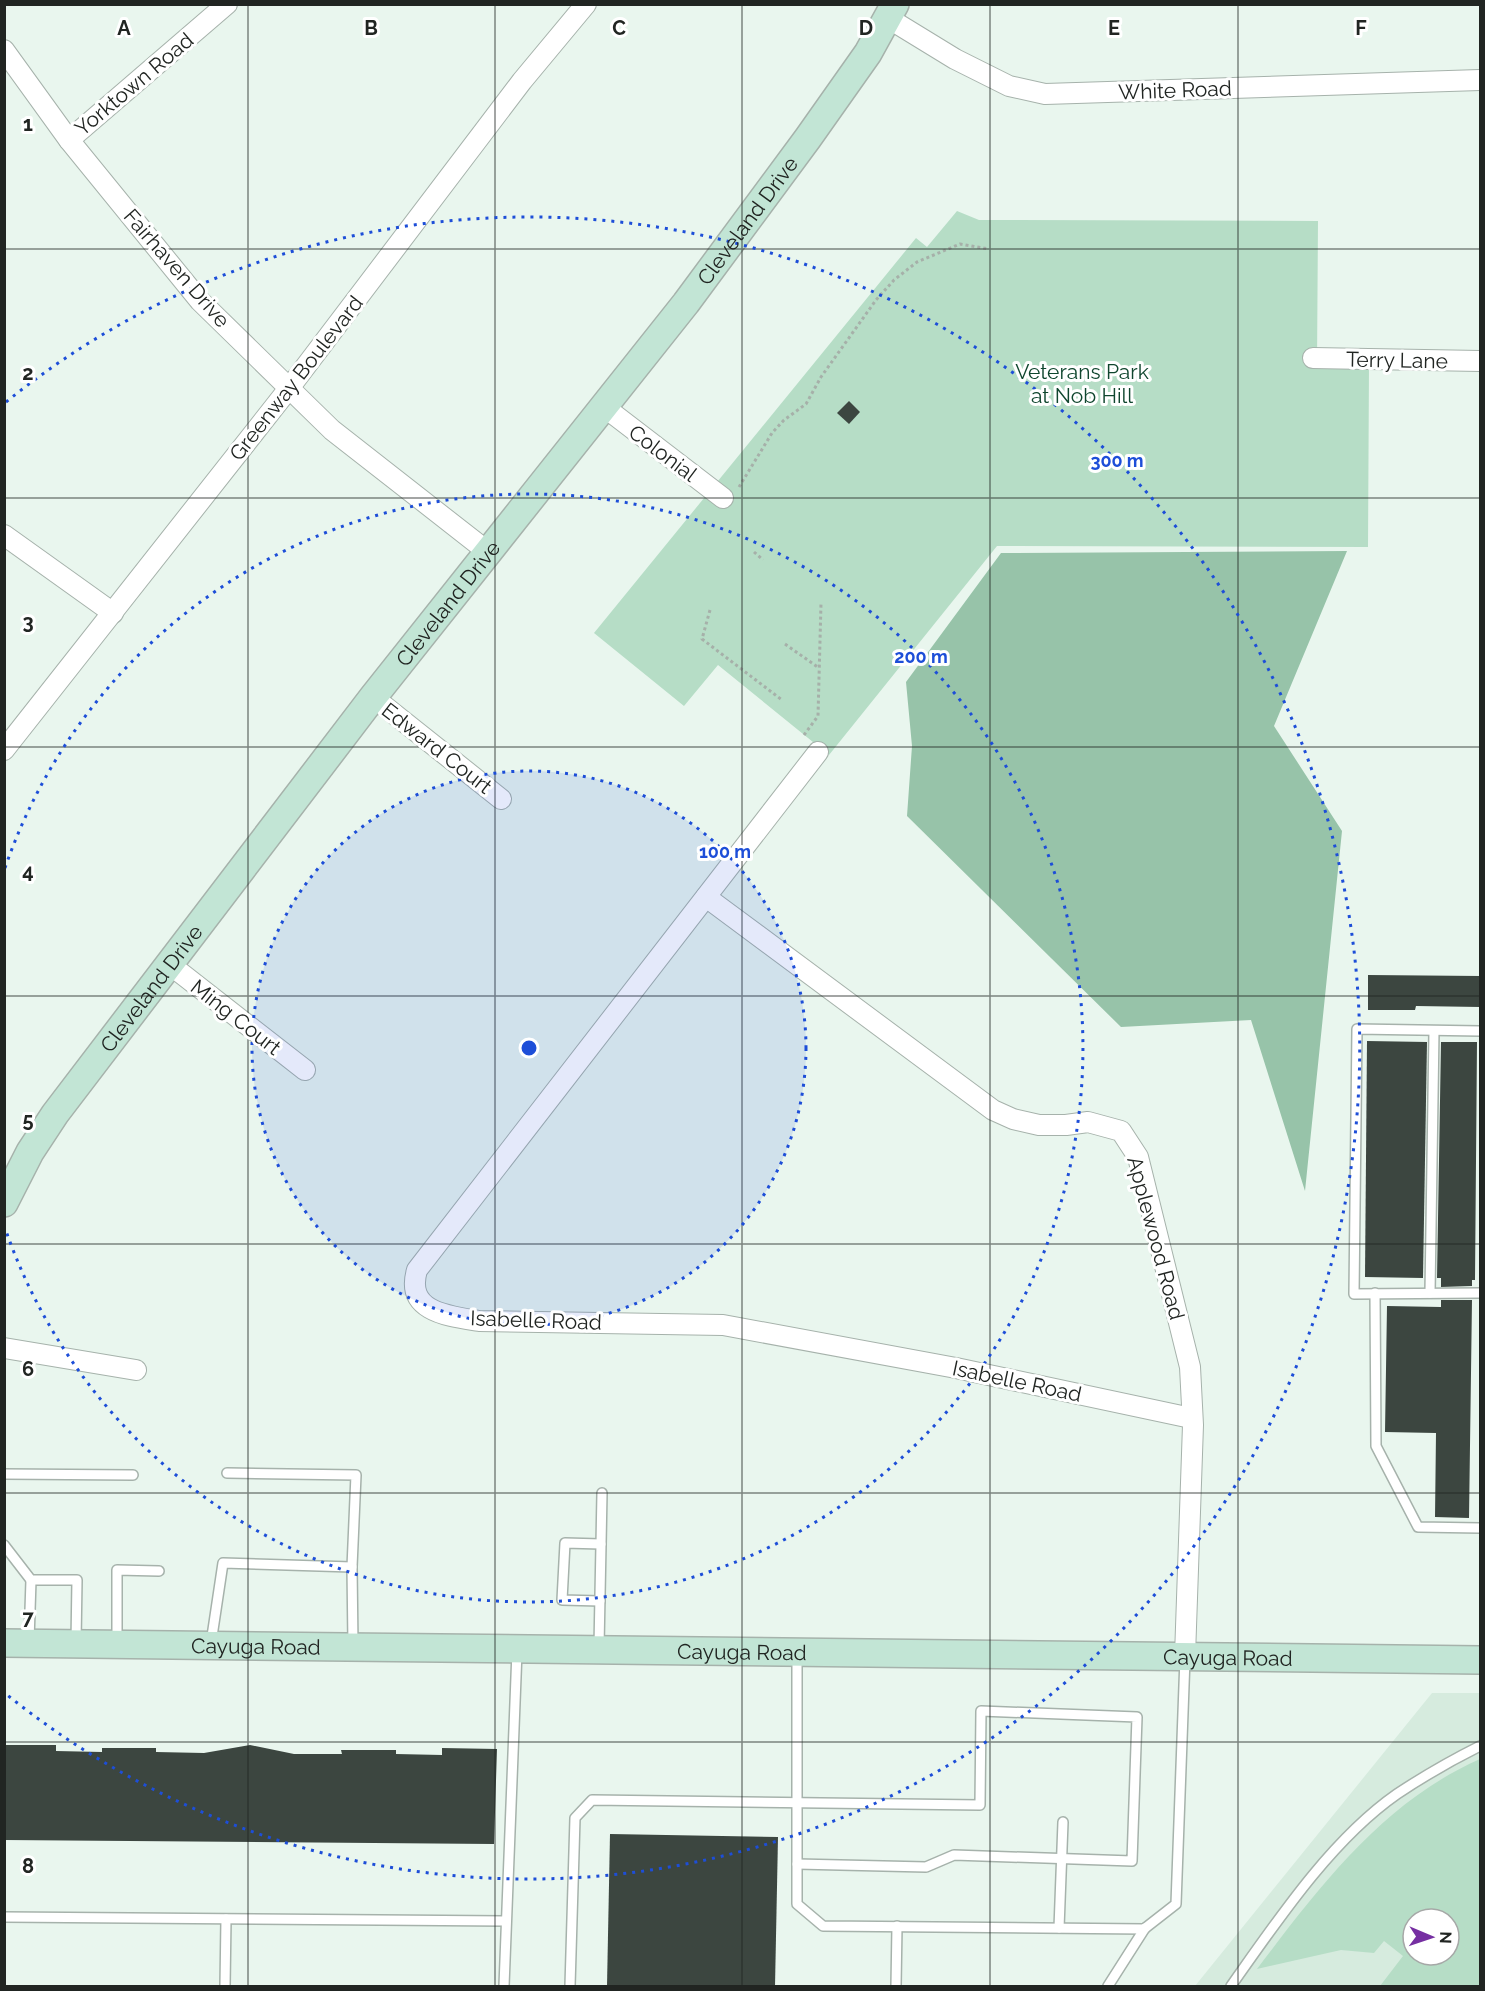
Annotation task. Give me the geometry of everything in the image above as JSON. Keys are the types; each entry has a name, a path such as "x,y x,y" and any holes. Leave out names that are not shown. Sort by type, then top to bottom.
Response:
{"street":[{"name":"Yorktown Road","path":"69,140 227,4"},
{"name":"Greenway Boulevard","path":"4,750 290,387 522,81 586,4"},
{"name":"White Road","path":"892,11 955,59 1010,86 1045,94 1480,80"},
{"name":"Cleveland Drive","path":"4,1203 30,1152 55,1114 373,697 686,303 808,138 892,11"},
{"name":"Fairhaven Drive","path":"4,50 69,140 200,301 332,430 488,552"},
{"name":"Terry Lane","path":"1313,358 1480,361"},
{"name":"Colonial","path":"603,406 730,495"},
{"path":"4,535 113,613"},
{"name":"Edward Court","path":"373,697 501,799"},
{"name":"Isabelle Road","path":"819,752 417,1270 415,1293 421,1303 431,1310 479,1321 723,1325 956,1368 1191,1418"},
{"name":"Applewood Road","path":"706,897 993,1110 1013,1119 1039,1125 1088,1122 1121,1131 1138,1157 1187,1355 1191,1418 1185,1656"},
{"name":"Ming Court","path":"168,963 305,1070"},
{"path":"4,1348 136,1370"},
{"name":"Cayuga Road","path":"17,1643 1480,1660"}],"lane":[{"path":"1480,1031 1357,1029 1354,1294 1480,1293"},
{"path":"1430,1293 1434,1030"},
{"path":"1375,1293 1376,1446 1418,1527 1480,1528"},
{"path":"227,1473 356,1475 352,1567 353,1647"},
{"path":"4,1474 133,1475"},
{"path":"599,1649 602,1493"},
{"path":"600,1600 562,1600 565,1544 601,1544"},
{"path":"4,1545 31,1580"},
{"path":"210,1646 223,1563 352,1567"},
{"path":"117,1644 117,1570 159,1571"},
{"path":"17,1643 31,1580"},
{"path":"31,1580 77,1580 75,1644"},
{"path":"504,1986 518,1648"},
{"path":"797,1652 797,1904 823,1926 1144,1928"},
{"path":"1108,1986 1144,1928 1176,1904 1185,1656"},
{"path":"570,1986 575,1818 592,1800 980,1805 981,1711 1137,1717 1132,1861 954,1856 926,1867 797,1864"},
{"path":"1230,1986 1305,1887 1364,1823 1396,1795 1451,1760 1480,1746"},
{"path":"1059,1928 1063,1822"},
{"path":"4,1917 505,1921"},
{"path":"225,1986 226,1919"},
{"path":"896,1986 897,1926"}],"path":[{"path":"730,495 772,433 784,420 806,404 821,377 876,300 894,280 917,262 960,244 989,249"},
{"path":"754,552 763,560"},
{"path":"804,735 818,716 821,603"},
{"path":"710,610 702,639 782,700"},
{"path":"785,644 819,668"}],"shaded area":[{"path":"1432,1693 1480,1693 1480,1986 1195,1986"}],"green space":[{"name":"Veterans Park at Nob Hill","path":"957,211 979,220 1318,221 1317,365 1369,365 1368,547 997,546 829,755 718,665 684,706 594,633 916,238 927,247"},
{"path":"1347,551 1274,726 1342,831 1305,1191 1251,1020 1121,1027 907,816 912,746 906,682 1001,553"},
{"path":"1480,1759 1480,1986 1380,1986 1401,1959 1401,1967 1461,1967 1461,1907 1401,1907 1401,1954 1384,1941 1374,1953 1341,1950 1257,1969 1330,1877 1383,1822 1413,1798 1445,1777"}],"building":[{"path":"849,401 860,412 849,424 837,413"},
{"path":"1368,975 1480,976 1480,1007 1416,1006 1415,1010 1368,1010"},
{"path":"1367,1041 1427,1042 1423,1278 1365,1277"},
{"path":"1441,1042 1477,1042 1475,1280 1472,1280 1472,1286 1441,1287 1441,1278 1437,1278"},
{"path":"1441,1300 1472,1300 1469,1518 1435,1517 1436,1433 1385,1432 1387,1306 1441,1307"},
{"path":"4,1745 56,1745 56,1751 102,1752 102,1748 156,1748 156,1752 204,1753 250,1745 294,1754 342,1754 341,1750 396,1750 396,1754 442,1755 442,1748 497,1749 494,1844 4,1840"},
{"path":"610,1834 778,1837 775,1986 607,1986"}]}
